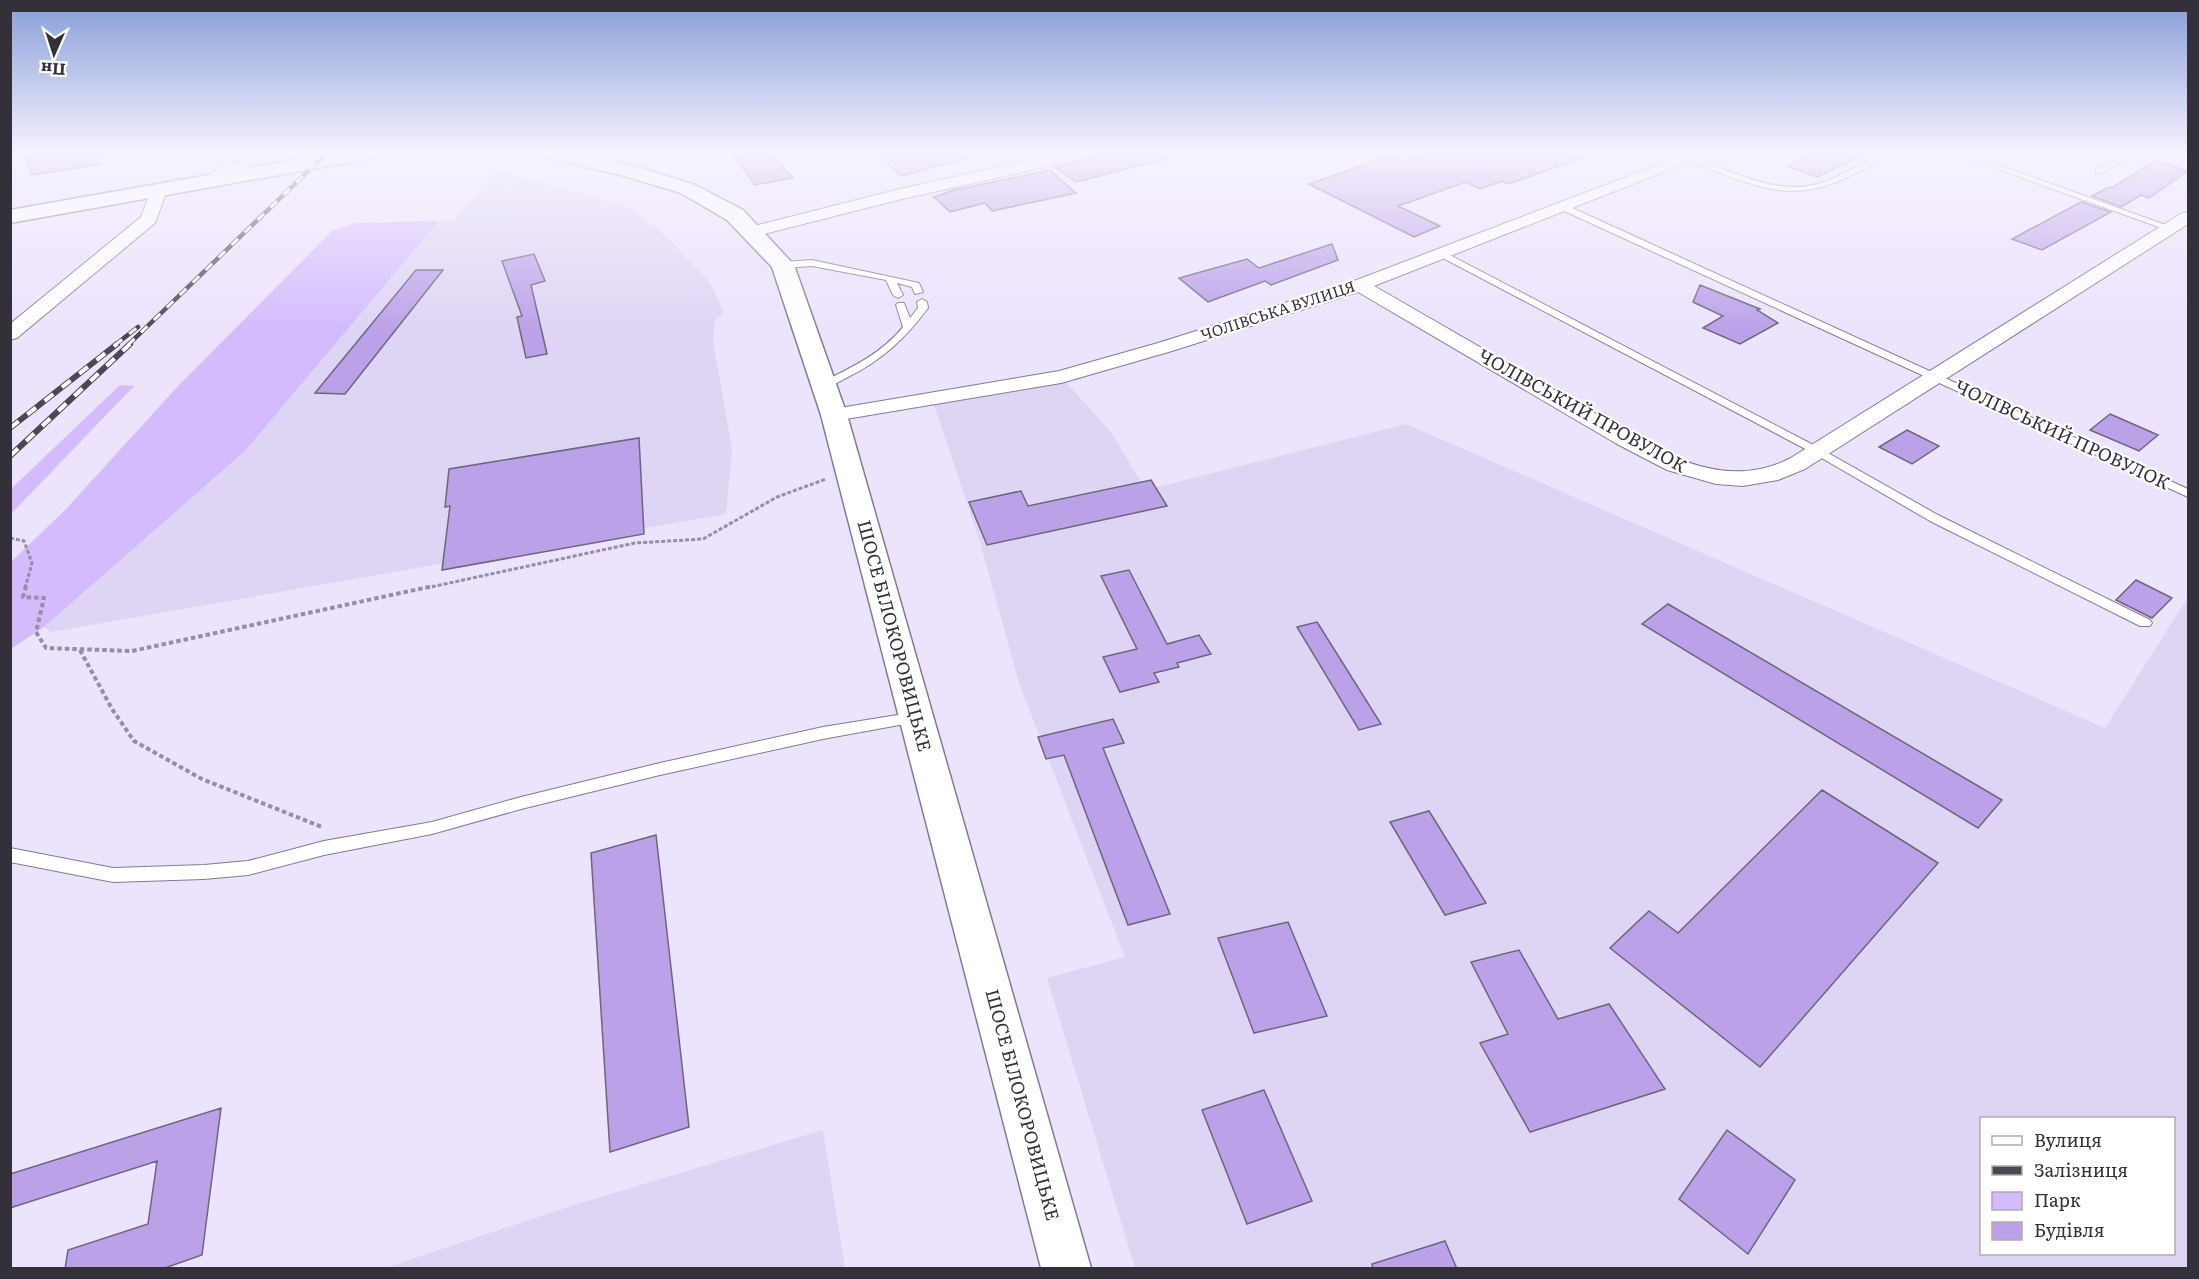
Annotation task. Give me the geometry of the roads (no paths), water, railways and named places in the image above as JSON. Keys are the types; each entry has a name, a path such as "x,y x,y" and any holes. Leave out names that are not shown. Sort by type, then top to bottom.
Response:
{"main road":[{"path":"10,217 39,212"},
{"name":"ШОСЕ БІЛОКОРОВИЦЬКЕ","path":"729,212 752,232 783,266 829,400 1066,1269"}],"street":[{"path":"10,334 149,219 152,212"},
{"path":"752,232 831,212"},
{"name":"ЧОЛІВСЬКА ВУЛИЦЯ","path":"829,400 1061,377 1165,347 1360,285 1556,212"},
{"name":"ЧОЛІВСЬКИЙ ПРОВУЛОК","path":"1360,285 1557,401 1685,470 1716,477 1749,480 1776,475 1817,451 2188,218"}],"lane":[{"name":"ЧОЛІВСЬКИЙ ПРОВУЛОК","path":"1573,212 2188,493"},
{"path":"2124,212 2170,228"},
{"path":"1444,255 1817,451 1934,518 2145,623"},
{"path":"783,266 812,263 916,285 923,308 898,341 864,366 829,400"},
{"path":"890,278 908,327"},
{"path":"10,855 113,875 248,868 356,842 432,828 521,802 800,738 916,717"}],"railway":[{"path":"128,345 266,212"},
{"path":"115,345 138,327"},
{"path":"10,428 117,344"},
{"path":"10,456 130,344"}]}
